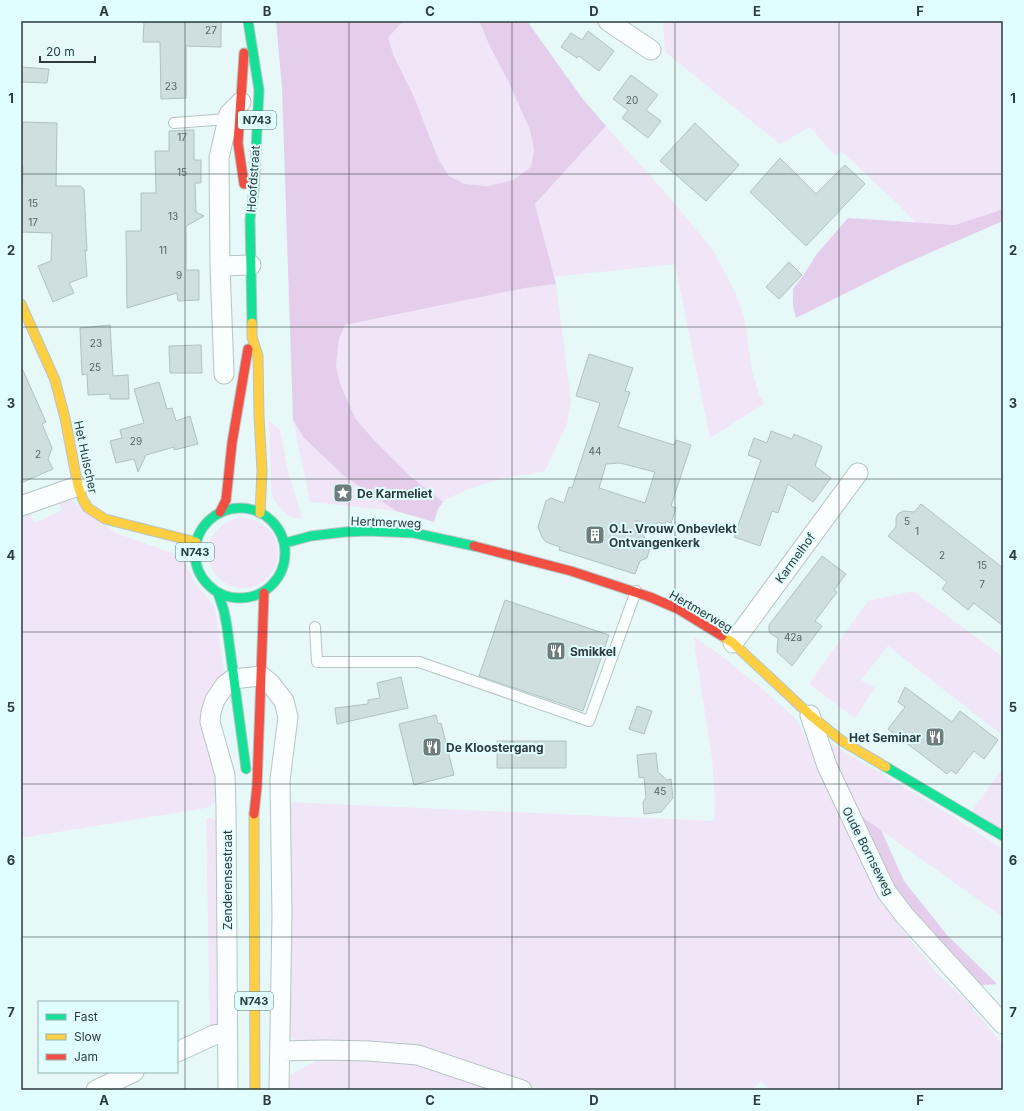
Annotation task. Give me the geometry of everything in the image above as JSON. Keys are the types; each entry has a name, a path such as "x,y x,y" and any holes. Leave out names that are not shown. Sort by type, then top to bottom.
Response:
{"main road":[{"name":"Hoofdstraat","path":"246,21 238,143 250,219"},
{"name":"Hoofdstraat","path":"246,21 259,90 254,190 250,219 252,337 258,356 262,471 260,512"},
{"name":"Het Hulscher","path":"21,304 25,323 55,380 65,418 78,486 83,500 88,508 105,519 196,542"},
{"name":"Hoofdstraat","path":"220,512 226,500 232,443 246,358 252,337"},
{"name":"N743","path":"240,508 260,512 274,522 279,529 285,543 286,555 284,566 276,581 264,593 241,599 229,598 208,586 201,576 196,565 196,542 202,529 210,519 220,512 240,508"},
{"name":"Hertmerweg","path":"285,543 311,536 345,532 368,531 414,533 571,571 636,591 678,609 733,643 810,715 842,741 1003,836"},
{"name":"N743","path":"218,593 224,611 253,822"},
{"name":"N743","path":"255,1090 253,822 257,786 264,593"}],"street":[{"path":"608,21 651,50"},
{"path":"224,374 220,266 219,158 229,114 241,102"},
{"path":"220,266 251,265"},
{"name":"Karmelhof","path":"733,643 858,473"},
{"path":"21,506 78,486"},
{"path":"233,679 261,676 281,696 288,716 280,780 282,915 279,1090"},
{"name":"Zenderensestraat","path":"228,1090 225,775 210,722 211,712 215,700 226,685 233,679"},
{"name":"Oude Bornseweg","path":"810,715 827,766 886,891 905,916 1003,1024"},
{"path":"178,1052 214,1035 227,1033"},
{"path":"280,1051 368,1051 418,1055 522,1090"},
{"path":"96,1090 132,1073"}],"lane":[{"path":"174,123 228,119"},
{"path":"315,628 317,662 419,662 589,721 636,591"}],"shaded area":[{"path":"276,21 403,21 388,38 394,56 414,97 439,160 449,176 465,184 488,186 513,180 531,167 534,150 530,130 509,83 478,21 527,21 582,98 606,126 535,204 556,284 525,288 345,325 339,339 336,366 341,386 355,418 373,439 410,476 443,502 438,509 434,522 396,511 344,476 304,438 293,420 282,88"},
{"path":"403,21 478,21 482,27 489,46 509,83 530,130 534,150 531,167 513,180 490,185 471,185 462,183 455,180 445,171 388,38"},
{"path":"663,21 1003,21 1003,208 955,225 916,223 898,204 842,152 835,156 810,127 780,144 665,52"},
{"path":"606,126 669,197 713,250 735,292 745,320 752,371 760,397 765,403 710,438 675,264 554,277 535,204"},
{"path":"1003,208 1003,221 904,264 796,318 793,306 793,289 816,255 848,218 955,225"},
{"path":"556,284 571,400 567,424 545,471 503,478 469,489 446,499 443,502 410,476 373,439 355,418 341,386 336,366 339,339 345,325 525,288"},
{"path":"293,420 304,438 344,476 396,511 310,502"},
{"path":"269,421 280,430 288,471 303,520 288,516 273,498 271,487"},
{"path":"66,496 116,533 172,553 181,559 187,566 195,583 215,607 224,670 219,684 220,799 206,808 21,838 21,516 28,510 35,523 62,510 56,497"},
{"path":"243,518 256,521 268,528 275,540 278,553 275,566 268,578 256,585 243,588 230,585 218,578 211,566 208,553 211,540 218,528 230,521"},
{"path":"913,591 1003,657 1003,736 888,646 861,680 875,688 855,718 809,684 868,601"},
{"path":"694,637 719,654 765,691 798,721 857,855 879,900 936,972 963,997 1003,1045 1003,1090 770,1090 761,1081 753,1089 742,1090 543,1090 421,1049 302,1044 288,1035 288,802 714,821 715,799 712,758"},
{"path":"825,740 949,814 1003,849 1003,917 852,810"},
{"path":"1003,768 1003,831 972,811"},
{"path":"852,810 881,830 904,881 947,935 997,984 977,986 894,894"},
{"path":"206,818 211,818 220,823 221,1021 210,1029"},
{"path":"320,1059 407,1060 498,1090 290,1090 290,1075"}],"building":[{"path":"221,21 221,47 186,46 186,98 161,99 160,42 143,42 144,22"},
{"path":"588,31 614,51 599,71 579,56 577,58 561,47 571,33 582,40"},
{"path":"21,67 49,69 47,83 21,82"},
{"path":"631,75 658,95 646,110 661,121 648,138 622,118 628,110 613,99"},
{"path":"23,122 57,123 56,186 80,186 84,189 87,276 69,283 74,293 53,302 38,266 51,261 52,233 21,232 23,167 21,167 21,131"},
{"path":"695,123 739,165 706,201 660,161"},
{"path":"194,130 194,160 201,160 201,183 195,183 196,212 204,216 186,226 186,270 199,270 199,300 178,301 177,293 127,308 126,231 141,231 141,193 156,193 155,151 169,151 169,131"},
{"path":"780,158 816,194 845,165 865,184 806,246 750,192"},
{"path":"789,262 802,275 779,299 766,287"},
{"path":"110,325 113,376 128,375 129,399 110,399 110,394 88,395 87,374 82,375 80,328"},
{"path":"201,345 202,373 170,373 169,346"},
{"path":"589,354 633,368 625,391 630,392 618,427 674,445 676,440 691,445 671,506 676,508 671,523 666,521 665,525 658,522 656,527 635,520 650,548 647,558 640,561 635,574 559,550 560,547 546,542 538,527 546,501 551,498 564,503 569,487 572,488 600,403 576,396","holes":["620,463 655,472 645,503 599,488 606,464"]},
{"path":"21,366 46,422 42,424 52,448 48,459 53,469 21,483"},
{"path":"159,382 167,409 172,408 176,421 190,416 198,444 174,450 174,447 146,455 138,472 134,459 116,463 110,441 122,438 120,430 144,423 134,389"},
{"path":"771,431 792,439 794,434 822,446 815,466 831,478 813,502 788,484 778,513 772,511 760,546 734,537 761,460 748,455 754,438 767,443"},
{"path":"921,504 1003,568 1003,626 974,603 968,610 942,589 947,582 888,536 896,527 896,518 898,514 903,511 914,512"},
{"path":"822,556 846,574 834,590 837,592 815,621 822,626 792,666 777,652 778,638 771,634 769,631 769,625"},
{"path":"505,600 609,635 583,711 479,676"},
{"path":"401,677 408,708 337,724 335,708 368,704 368,700 380,698 377,683"},
{"path":"905,687 952,722 960,711 998,740 984,759 974,751 956,774 951,770 947,774 888,729 905,707 898,702"},
{"path":"637,706 652,711 644,734 629,729"},
{"path":"436,715 438,724 441,723 454,775 414,785 399,724"},
{"path":"497,741 566,741 566,768 497,768"},
{"path":"656,753 658,772 667,780 671,779 673,798 661,812 644,814 643,802 646,798 644,777 639,778 637,755"}],"traffic: fast":[{"path":"248,21 259,90 254,190 250,219 252,323"},
{"path":"231,508 249,508 265,515 278,528 285,544 285,553 285,562 278,578 265,591 249,598 231,598 215,591 202,578 195,562 195,544 202,528 215,515 231,508"},
{"path":"285,543 311,536 368,531 414,533 474,546"},
{"path":"218,593 227,627 246,769"},
{"path":"886,767 1003,836"}],"traffic: slow":[{"path":"21,304 55,380 65,418 78,486 83,500 88,508 105,519 196,542"},
{"path":"252,323 252,337 258,356 262,471 260,513"},
{"path":"722,636 733,643 810,715 842,741 886,767"},
{"path":"254,814 255,1090"}],"traffic: jam":[{"path":"244,53 238,143 244,184"},
{"path":"220,512 226,500 232,443 248,349"},
{"path":"474,546 571,571 650,597 678,609 722,636"},
{"path":"254,814 257,786 264,593"}],"place":[{"name":"De Karmeliet","path":"343,493"},
{"name":"O.L. Vrouw Onbevlekt Ontvangenkerk","path":"595,535"},
{"name":"Smikkel","path":"556,651"},
{"name":"Het Seminar","path":"935,737"},
{"name":"De Kloostergang","path":"432,747"}]}
